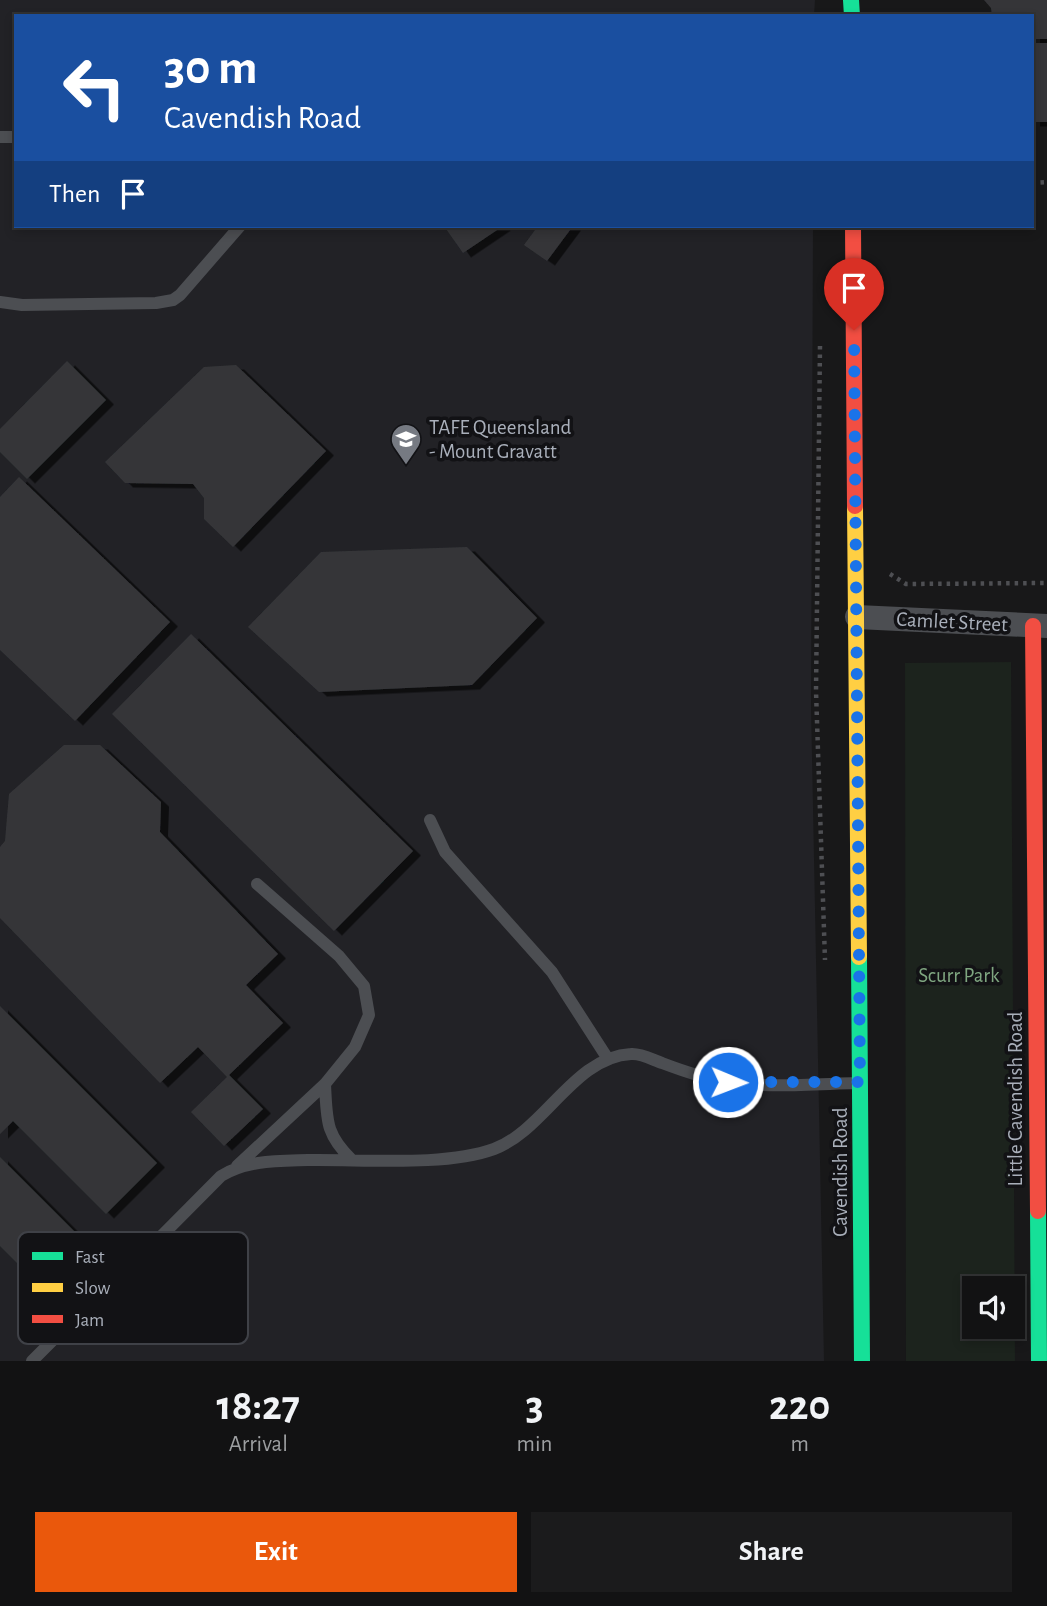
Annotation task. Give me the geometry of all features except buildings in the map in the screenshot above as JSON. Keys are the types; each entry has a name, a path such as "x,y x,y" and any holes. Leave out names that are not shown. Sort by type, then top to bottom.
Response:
{"main road":[{"name":"Cavendish Road","path":"853,228 862,1361"},
{"name":"Little Cavendish Road","path":"1038,1361 1040,626"}],"street":[{"name":"Camlet Street","path":"857,617 1040,626"}],"lane":[{"path":"0,302 22,305 156,303 173,300 190,286 238,228"},
{"path":"430,820 445,852 552,972 608,1059"},
{"path":"166,1232 221,1177 325,1084 355,1047 369,1015 364,986 339,956 257,884"},
{"path":"235,1167 254,1163 439,1160 494,1149 513,1140 589,1069 608,1059 634,1053 728,1082 860,1082"},
{"path":"325,1084 328,1124 336,1145 352,1160"},
{"path":"32,1361 49,1344"}],"path":[{"path":"820,337 816,691 825,963"},
{"path":"890,574 906,584 1047,583"}],"shaded area":[{"name":"TAFE Queensland - Mount Gravatt","path":"0,0 815,0 814,14 14,14 14,228 813,228 811,707 824,1361 0,1361"}],"green space":[{"name":"Scurr Park","path":"1011,662 1015,1276 962,1276 962,1339 1015,1339 1015,1361 906,1361 905,663"}],"traffic: fast":[{"path":"851,0 852,14"},
{"path":"859,957 862,1361"},
{"path":"1038,1211 1039,1361"}],"traffic: slow":[{"path":"855,506 859,957"}],"traffic: jam":[{"path":"853,228 855,506"},
{"path":"1033,626 1038,1211"}],"place":[{"name":"TAFE Queensland - Mount Gravatt","path":"406,466"}],"route":[{"path":"728,1082 860,1082 854,330"}]}
